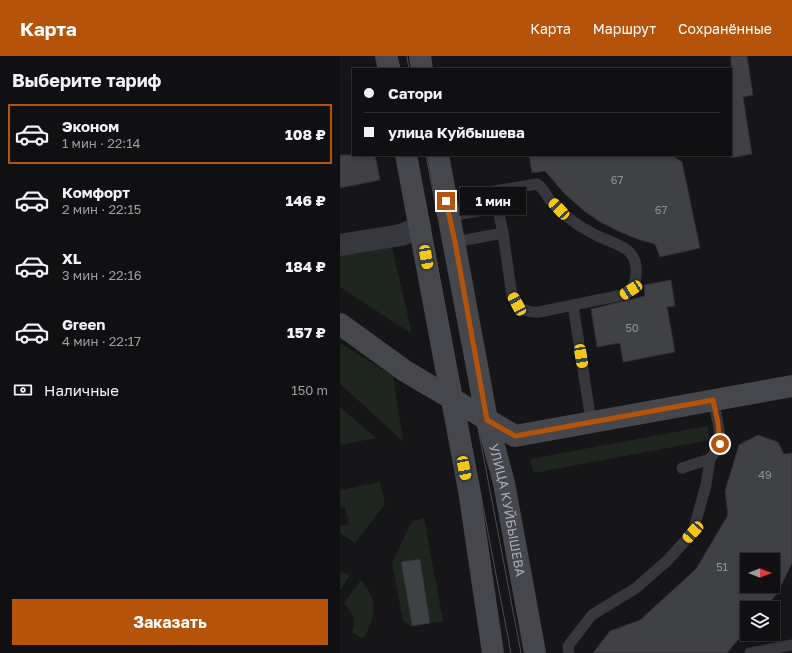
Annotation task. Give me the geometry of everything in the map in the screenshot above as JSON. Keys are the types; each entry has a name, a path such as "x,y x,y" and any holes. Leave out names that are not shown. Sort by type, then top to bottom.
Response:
{"main road":[{"path":"386,56 389,68"},
{"path":"420,56 422,68"},
{"path":"406,156 467,482 493,653"},
{"name":"УЛИЦА КУЙБЫШЕВА","path":"438,156 487,420 505,489 535,653"},
{"path":"340,324 405,371 515,436"},
{"path":"467,482 475,465 515,436 591,421 792,386"}],"street":[{"path":"340,245 401,235 420,227"}],"lane":[{"path":"537,184 559,209 578,225 600,237 622,246 631,252 635,260 637,271 636,282 631,290 622,295 530,313 517,304 512,296 503,234 497,208 494,191 537,184"},
{"path":"449,216 497,208"},
{"path":"455,242 503,234"},
{"path":"573,305 591,421"},
{"path":"569,653 568,646 592,615 636,588 668,560 693,532 706,485 710,459 720,444 718,423 713,400"},
{"path":"682,468 710,459"},
{"path":"750,653 792,645"}],"shaded area":[{"path":"392,247 412,334 340,287 340,255"},
{"path":"340,343 393,376 403,441 340,384"},
{"path":"340,407 376,438 340,445"},
{"path":"707,426 710,440 534,473 530,459"},
{"path":"380,482 385,504 355,543 340,533 340,526 349,524 345,507 340,508 340,490"},
{"path":"424,518 443,621 430,623 420,559 401,562 412,626 403,621 392,563 412,521"},
{"path":"340,571 350,575 340,591"},
{"path":"361,580 371,595 374,609 371,623 363,639 352,632 354,623 353,616 344,603"}],"building":[{"path":"731,56 747,56 753,95 743,97 752,154 731,158 732,68"},
{"path":"340,155 375,156 380,180 340,188"},
{"path":"529,156 673,156 682,162 700,248 660,257 655,244 637,239 616,230 584,211 564,193 545,171 532,173"},
{"path":"671,280 675,306 667,307 675,352 623,362 620,343 597,347 591,309 645,296 644,285"},
{"path":"758,435 778,442 784,454 792,453 792,563 780,588 780,553 740,553 740,593 777,594 771,601 740,601 740,637 727,653 593,653 610,631 640,620 696,569 728,515 725,491 739,445"},
{"path":"420,559 430,623 412,626 401,562"}],"tram line":[{"path":"397,56 400,68"},
{"path":"407,56 409,68"},
{"path":"416,156 511,653"},
{"path":"426,156 521,653"}],"route":[{"path":"446,201 455,242 487,420 515,436 713,400 718,423 720,444"}]}
